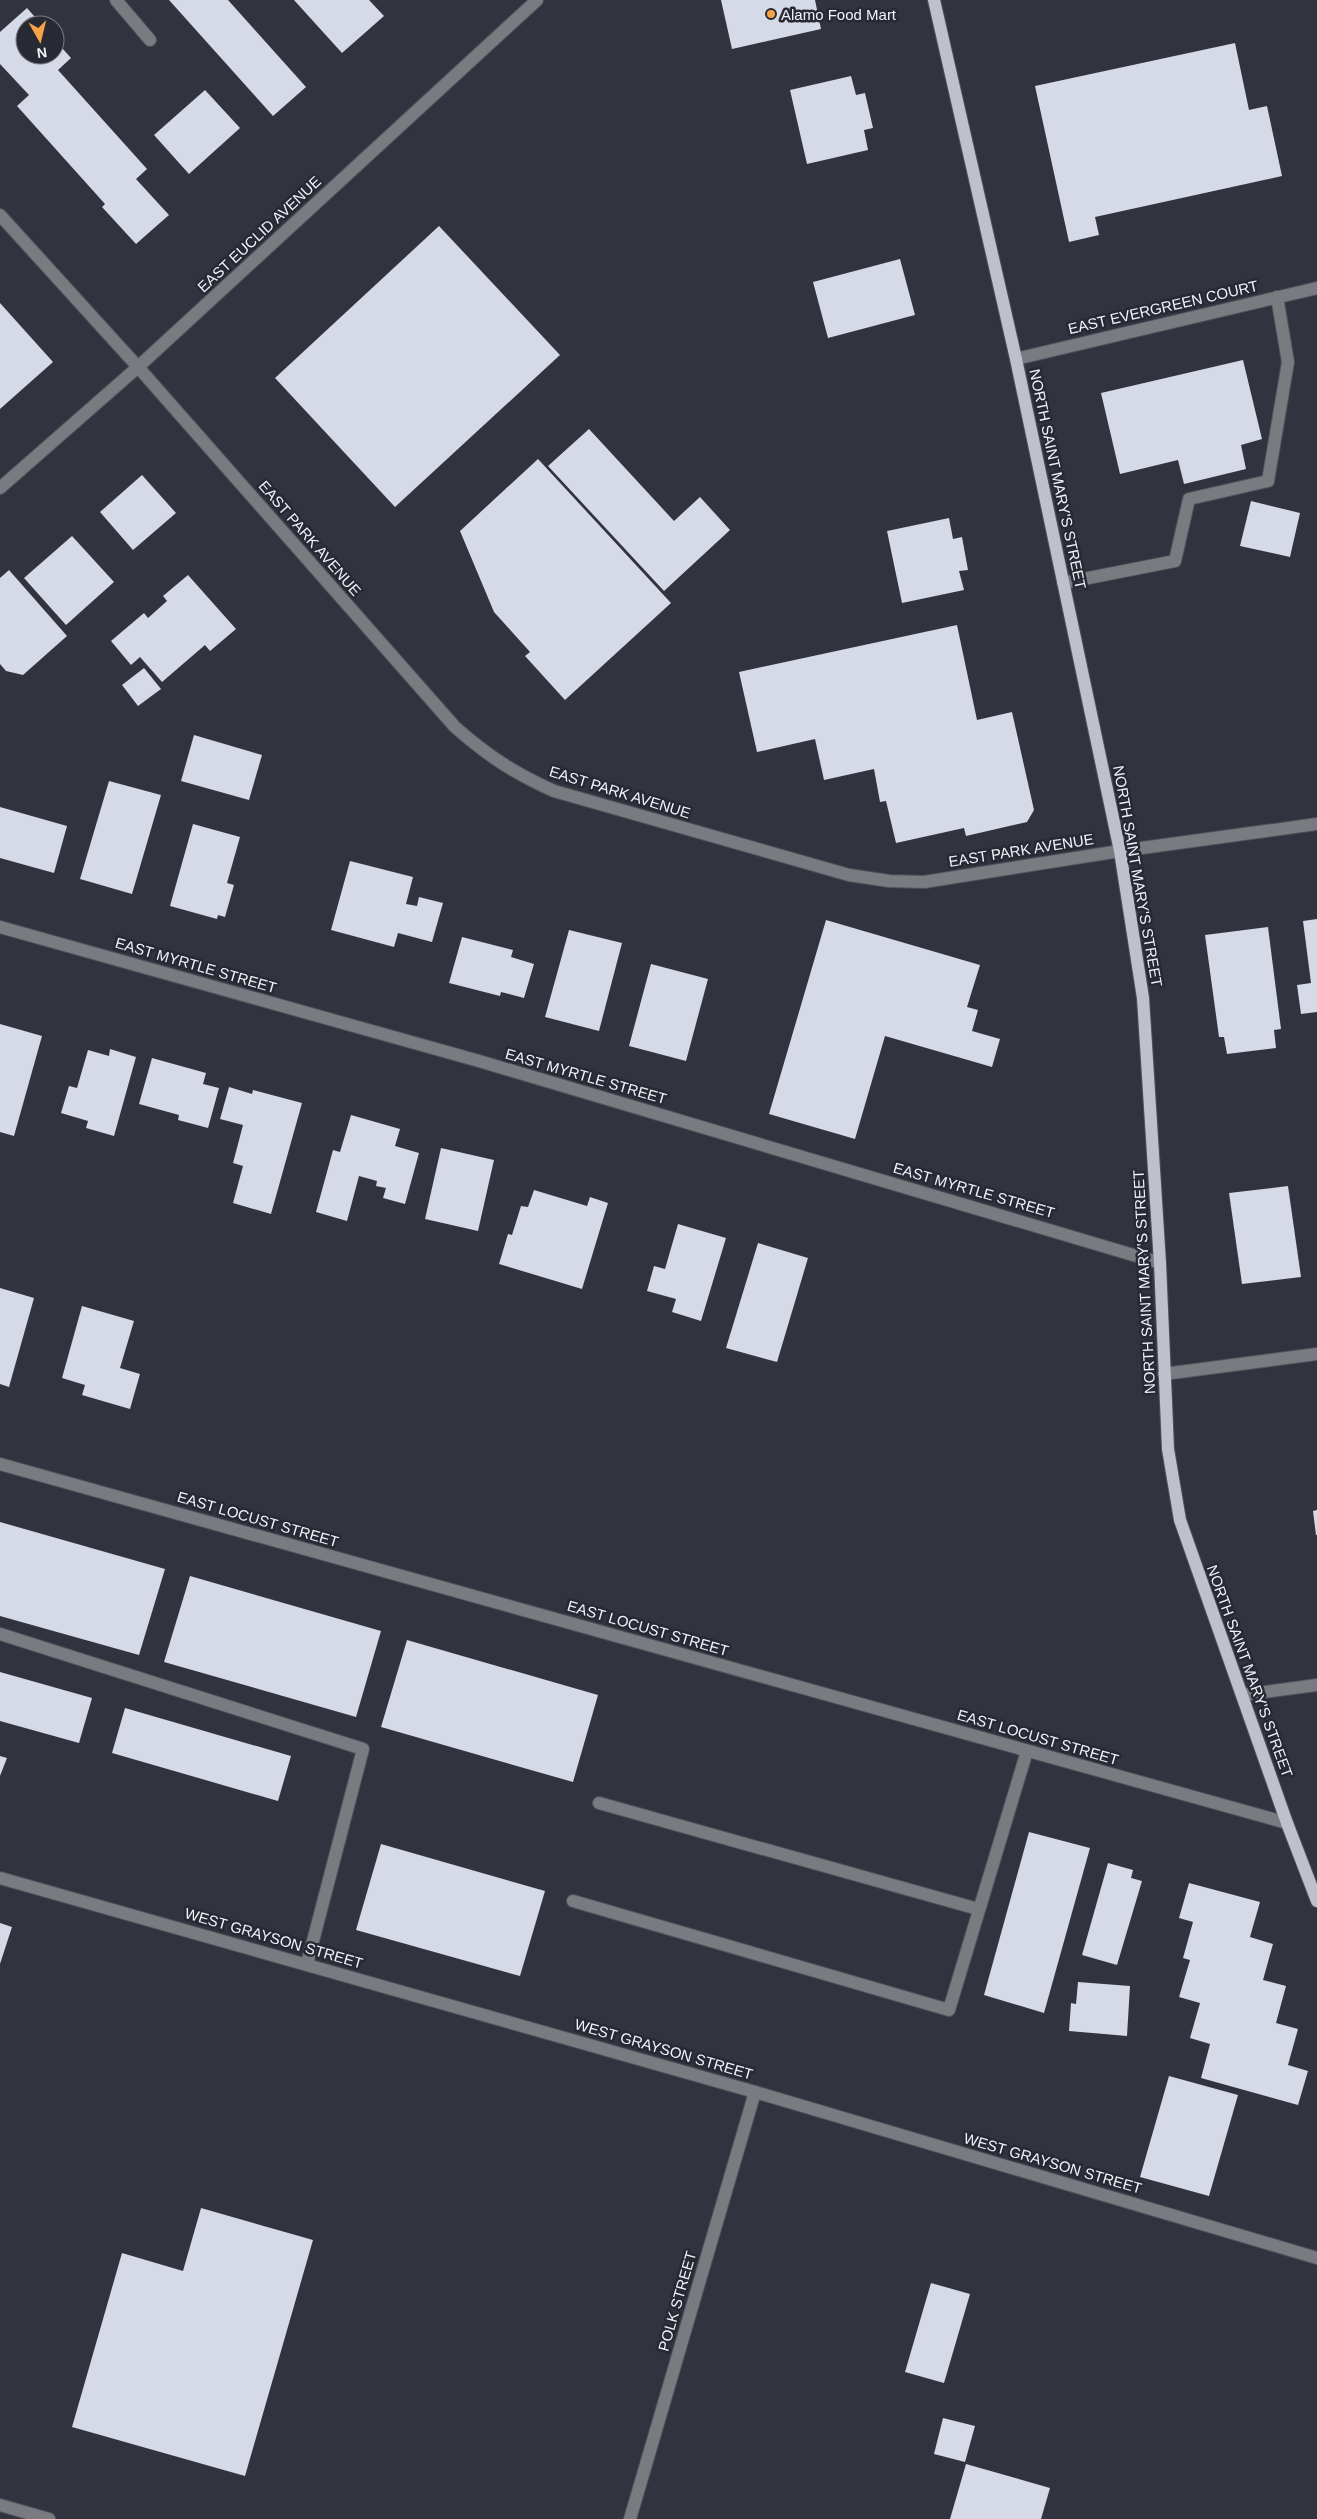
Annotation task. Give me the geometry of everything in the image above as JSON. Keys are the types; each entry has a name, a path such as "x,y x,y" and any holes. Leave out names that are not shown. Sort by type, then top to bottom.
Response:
{"main road":[{"name":"NORTH SAINT MARY'S STREET","path":"934,0 1016,359 1120,851 1143,998 1160,1263 1168,1449 1180,1520 1287,1824 1317,1900"}],"street":[{"path":"116,0 150,40"},
{"name":"EAST EUCLID AVENUE","path":"0,488 138,367 537,0"},
{"name":"EAST PARK AVENUE","path":"0,215 138,367 454,728 484,752 517,774 554,791 573,797 849,875 889,881 924,882 1120,851 1317,824"},
{"name":"EAST EVERGREEN COURT","path":"1016,359 1317,288"},
{"path":"1063,583 1175,561 1189,499 1268,481 1288,362 1277,297"},
{"name":"EAST MYRTLE STREET","path":"0,928 479,1061 1160,1263"},
{"path":"1164,1374 1317,1354"},
{"name":"EAST LOCUST STREET","path":"0,1464 1287,1824"},
{"path":"0,1634 363,1749 307,1964"},
{"path":"1242,1695 1317,1685"},
{"path":"573,1901 949,2010 1027,1751"},
{"path":"600,1803 978,1909"},
{"name":"WEST GRAYSON STREET","path":"0,1878 755,2092 1317,2258"},
{"name":"POLK STREET","path":"630,2519 755,2092"},
{"path":"0,2505 49,2519"}],"building":[{"path":"169,0 228,0 306,87 273,116"},
{"path":"294,0 369,0 384,16 342,53"},
{"name":"Alamo Food Mart","path":"721,0 815,0 821,29 732,49"},
{"path":"27,8 33,15 19,15"},
{"path":"15,19 15,65 63,65 58,70 147,169 136,179 169,215 136,244 102,207 105,204 17,106 29,95 0,64 0,32"},
{"path":"1235,43 1249,110 1267,106 1282,176 1095,217 1099,235 1069,242 1035,86"},
{"path":"65,51 71,58 65,64"},
{"path":"851,76 856,95 865,93 873,128 864,130 868,150 807,164 790,90"},
{"path":"205,90 240,128 189,174 154,135"},
{"path":"439,226 560,355 395,507 275,378"},
{"path":"900,259 915,315 828,338 813,282"},
{"path":"0,303 53,362 0,409"},
{"path":"1243,360 1262,439 1241,445 1246,469 1184,484 1178,460 1120,474 1101,393"},
{"path":"589,429 674,521 700,497 730,530 664,591 548,466"},
{"path":"538,459 671,603 565,700 525,656 530,652 494,612 460,531"},
{"path":"142,475 176,513 133,550 100,512"},
{"path":"1251,501 1300,513 1290,557 1240,546"},
{"path":"949,518 953,539 962,537 968,570 959,571 964,590 902,603 887,531"},
{"path":"72,536 114,582 66,625 24,578"},
{"path":"9,570 67,636 23,675 6,671 0,664 0,578"},
{"path":"188,575 236,629 210,651 205,645 162,682 140,657 131,665 111,641 144,613 148,618 167,601 163,596"},
{"path":"957,625 977,720 1012,712 1034,810 1027,822 966,836 964,828 896,843 886,801 880,802 874,769 824,780 815,739 757,752 739,672"},
{"path":"144,668 161,689 138,706 122,685"},
{"path":"194,735 262,755 249,800 181,781"},
{"path":"109,781 161,795 132,894 80,879"},
{"path":"0,807 67,826 54,873 0,858"},
{"path":"193,824 240,837 227,883 234,885 225,917 218,915 217,919 170,906"},
{"path":"350,861 413,877 406,904 417,906 419,897 443,903 432,942 398,933 394,947 331,930"},
{"path":"1317,919 1317,1012 1301,1014 1297,985 1311,983 1303,921"},
{"path":"826,920 980,965 967,1007 978,1010 972,1031 1000,1039 992,1067 885,1036 855,1139 769,1114"},
{"path":"1268,927 1281,1029 1274,1030 1276,1048 1227,1054 1224,1037 1219,1037 1205,935"},
{"path":"569,930 622,943 599,1031 545,1017"},
{"path":"462,937 513,950 511,957 534,964 524,998 501,992 500,996 449,983"},
{"path":"651,964 708,979 686,1061 629,1046"},
{"path":"0,1024 42,1036 14,1136 0,1132"},
{"path":"110,1049 136,1057 114,1136 86,1128 88,1121 61,1113 69,1086 77,1088 88,1050 109,1056"},
{"path":"152,1058 206,1073 203,1084 219,1088 208,1128 178,1120 179,1115 139,1104"},
{"path":"229,1087 252,1094 253,1090 302,1103 271,1214 233,1203 243,1166 233,1163 243,1125 220,1119"},
{"path":"351,1115 400,1129 395,1146 419,1153 405,1204 383,1198 386,1188 376,1186 377,1181 359,1176 347,1221 316,1212 333,1150 340,1152"},
{"path":"441,1148 494,1160 478,1231 425,1219"},
{"path":"1288,1186 1301,1277 1242,1284 1229,1193"},
{"path":"534,1190 587,1206 590,1197 608,1203 582,1289 499,1264 508,1234 512,1235 521,1206 528,1207"},
{"path":"678,1224 726,1238 701,1321 672,1312 676,1299 647,1291 654,1266 665,1269"},
{"path":"758,1243 808,1258 777,1362 726,1348"},
{"path":"0,1288 34,1298 9,1387 0,1384"},
{"path":"82,1306 134,1321 120,1368 140,1374 130,1409 82,1395 85,1385 62,1378"},
{"path":"1317,1510 1317,1535 1316,1535 1313,1511"},
{"path":"0,1522 165,1569 139,1655 0,1616"},
{"path":"190,1576 381,1631 356,1717 164,1662"},
{"path":"407,1640 598,1695 573,1782 381,1727"},
{"path":"0,1672 92,1698 79,1743 0,1721"},
{"path":"125,1708 291,1756 278,1801 112,1753"},
{"path":"0,1756 7,1758 0,1776"},
{"path":"1029,1832 1090,1848 1044,2013 984,1995"},
{"path":"381,1844 545,1891 520,1976 356,1930"},
{"path":"1108,1863 1133,1870 1131,1878 1142,1881 1117,1965 1082,1955"},
{"path":"1189,1883 1260,1902 1250,1937 1273,1944 1263,1980 1286,1986 1276,2023 1298,2029 1288,2065 1308,2071 1298,2105 1201,2078 1210,2044 1190,2038 1200,2003 1179,1997 1190,1960 1183,1958 1193,1922 1179,1918"},
{"path":"0,1923 12,1927 0,1964"},
{"path":"1078,1982 1130,1986 1127,2036 1069,2031 1071,2003 1076,2004"},
{"path":"1169,2076 1238,2095 1209,2196 1140,2177"},
{"path":"201,2208 313,2240 245,2476 72,2427 122,2253 183,2271"},
{"path":"931,2283 970,2294 944,2383 905,2372"},
{"path":"943,2418 975,2426 965,2462 934,2454"},
{"path":"966,2464 1050,2488 1041,2519 950,2519"}],"place":[{"name":"Alamo Food Mart","path":"771,14"}]}
